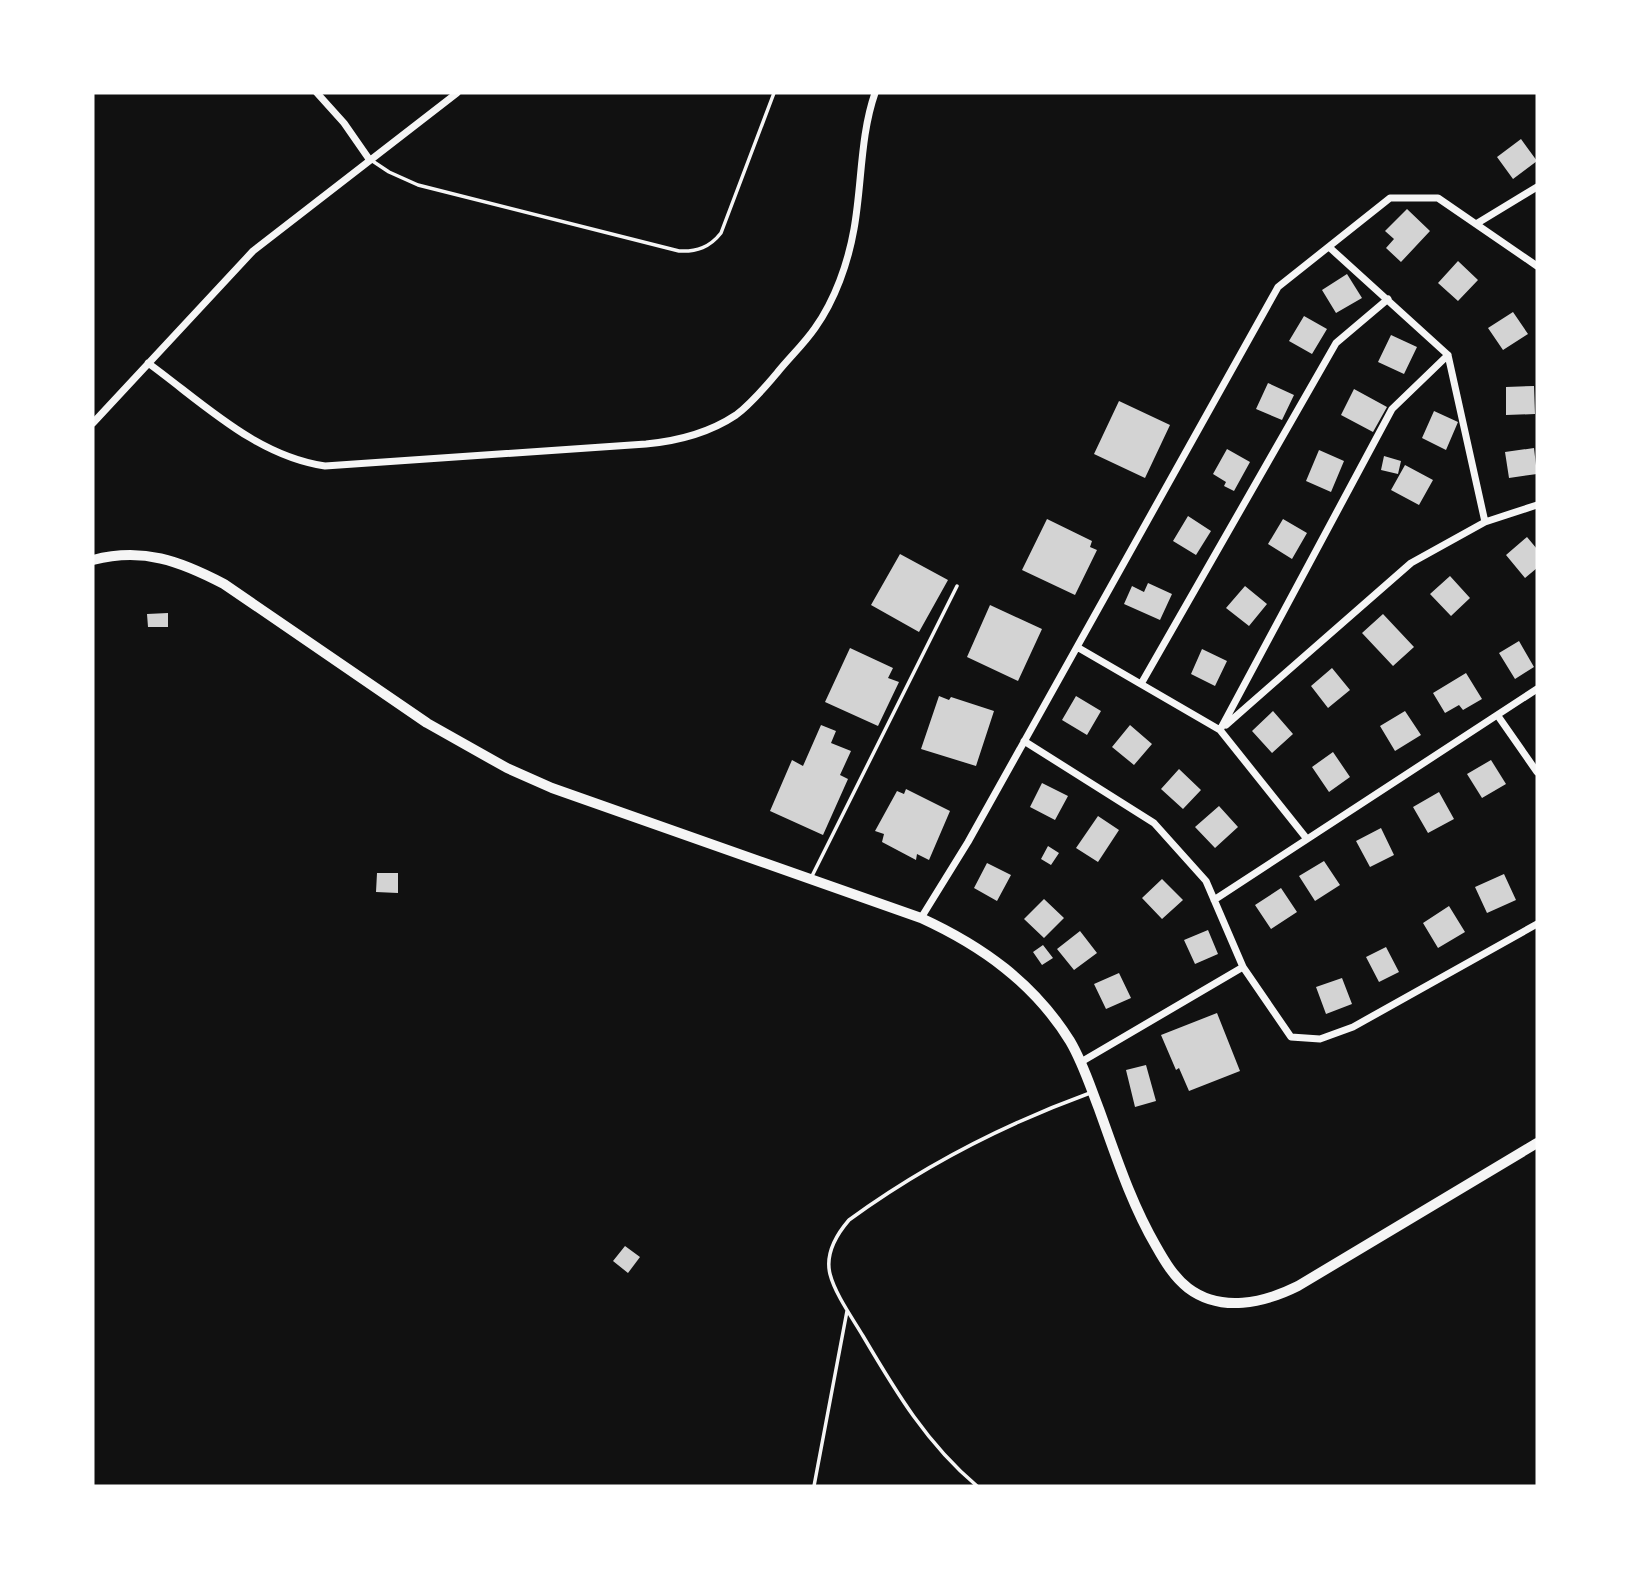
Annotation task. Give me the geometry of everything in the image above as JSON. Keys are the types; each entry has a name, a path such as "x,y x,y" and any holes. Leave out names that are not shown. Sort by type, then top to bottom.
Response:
{"street":[{"path":"317,93 344,123 369,159"},
{"path":"93,423 253,251 457,93"},
{"path":"148,363 258,444 290,459 326,466 646,444 673,441 699,433 736,415 752,402 815,328 825,311 841,276 853,230 869,112 875,93"},
{"path":"1476,225 1537,187"},
{"path":"921,918 1024,741 1278,287 1390,198 1438,198 1537,267"},
{"path":"1329,247 1448,355 1485,522"},
{"path":"1141,684 1336,342 1388,299"},
{"path":"1220,730 1392,409 1448,355"},
{"path":"1220,730 1411,563 1485,522 1537,505"},
{"path":"93,560 130,554 154,556 202,572 224,584 427,723 507,768 552,788 811,878 957,934 1009,970 1052,1015 1081,1062 1132,1199 1165,1262 1190,1290 1209,1299 1251,1303 1276,1297 1537,1143"},
{"path":"1077,647 1220,730 1307,839"},
{"path":"1214,900 1537,689"},
{"path":"1498,716 1537,772"},
{"path":"1024,741 1154,823 1206,881 1243,967 1291,1037 1320,1040 1353,1027 1537,924"},
{"path":"1081,1062 1243,967"}],"lane":[{"path":"369,159 388,172 418,185 679,251 696,250 711,243 721,233 775,93"},
{"path":"811,878 957,586"},
{"path":"977,1486 941,1453 906,1408 847,1309 830,1274 829,1262 835,1240 849,1220 938,1163 1015,1123 1093,1093"},
{"path":"814,1486 847,1309"}],"building":[{"path":"1521,139 1537,161 1513,179 1497,157"},
{"path":"1407,209 1430,231 1401,262 1386,248 1394,239 1385,231"},
{"path":"1458,261 1478,280 1458,301 1438,283"},
{"path":"1347,274 1362,298 1336,313 1322,290"},
{"path":"1513,312 1528,334 1503,350 1488,328"},
{"path":"1304,316 1327,329 1312,354 1289,341"},
{"path":"1391,335 1417,347 1404,374 1378,362"},
{"path":"1268,383 1294,395 1282,420 1256,409"},
{"path":"1534,386 1535,414 1506,415 1506,387"},
{"path":"1354,389 1387,407 1373,432 1341,415"},
{"path":"1119,401 1170,425 1145,478 1094,454"},
{"path":"1434,411 1458,422 1446,450 1422,438"},
{"path":"1534,448 1537,474 1509,478 1505,452"},
{"path":"1227,449 1250,462 1234,491 1224,486 1226,482 1213,474"},
{"path":"1319,450 1344,461 1331,492 1306,481"},
{"path":"1384,456 1401,461 1398,474 1381,470"},
{"path":"1405,465 1433,480 1419,505 1391,490"},
{"path":"1188,516 1211,531 1196,555 1173,541"},
{"path":"1047,519 1092,541 1090,547 1097,550 1075,595 1022,570"},
{"path":"1283,519 1307,533 1292,559 1268,544"},
{"path":"1527,537 1537,549 1537,568 1525,578 1506,555"},
{"path":"900,554 948,580 919,632 871,605"},
{"path":"1450,576 1470,598 1451,616 1430,594"},
{"path":"1148,583 1172,594 1160,620 1124,604 1132,586 1144,592"},
{"path":"1245,586 1267,604 1249,626 1226,608"},
{"path":"990,605 1042,629 1018,681 967,657"},
{"path":"168,613 168,627 148,627 147,614"},
{"path":"1383,614 1414,647 1393,666 1362,633"},
{"path":"1519,641 1534,667 1515,679 1499,653"},
{"path":"850,648 893,668 888,678 899,682 878,726 825,702"},
{"path":"1202,649 1227,661 1215,686 1191,674"},
{"path":"1332,668 1350,690 1328,708 1311,686"},
{"path":"1466,673 1482,699 1463,710 1459,705 1445,713 1433,693"},
{"path":"939,696 949,700 951,697 994,711 976,766 921,749"},
{"path":"1076,696 1101,711 1087,735 1062,720"},
{"path":"1273,711 1293,734 1272,753 1252,731"},
{"path":"1405,711 1421,735 1395,751 1380,726"},
{"path":"821,725 836,731 831,743 851,751 840,775 848,779 823,835 770,811 792,760 803,766"},
{"path":"1130,725 1152,744 1134,765 1112,747"},
{"path":"1333,752 1350,777 1329,792 1312,767"},
{"path":"1491,760 1506,784 1482,798 1467,774"},
{"path":"1179,769 1201,790 1183,809 1161,789"},
{"path":"1042,783 1068,796 1055,820 1030,807"},
{"path":"906,789 950,811 929,860 917,854 916,860 882,842 884,834 875,831 897,791 904,794"},
{"path":"1439,792 1454,819 1428,833 1413,807"},
{"path":"1219,806 1238,827 1215,848 1195,827"},
{"path":"1098,816 1119,830 1098,862 1076,848"},
{"path":"1381,828 1394,855 1370,867 1356,841"},
{"path":"1048,846 1059,853 1051,865 1041,859"},
{"path":"1324,861 1340,885 1315,901 1299,876"},
{"path":"987,863 1011,875 997,901 974,888"},
{"path":"377,873 398,873 398,893 376,892"},
{"path":"1504,874 1516,900 1487,913 1475,887"},
{"path":"1162,879 1183,900 1162,919 1142,898"},
{"path":"1281,888 1297,912 1271,929 1255,905"},
{"path":"1044,899 1064,918 1044,938 1024,919"},
{"path":"1449,906 1465,932 1438,948 1423,923"},
{"path":"1208,930 1218,954 1195,964 1184,940"},
{"path":"1080,931 1097,953 1074,970 1057,949"},
{"path":"1043,945 1053,958 1042,965 1033,952"},
{"path":"1386,947 1399,972 1379,982 1366,957"},
{"path":"1119,973 1131,998 1106,1009 1094,984"},
{"path":"1342,978 1352,1004 1326,1014 1316,987"},
{"path":"1217,1013 1240,1071 1189,1091 1179,1068 1176,1070 1161,1035"},
{"path":"1146,1065 1156,1101 1135,1107 1126,1070"},
{"path":"625,1246 640,1257 628,1273 613,1261"}]}
